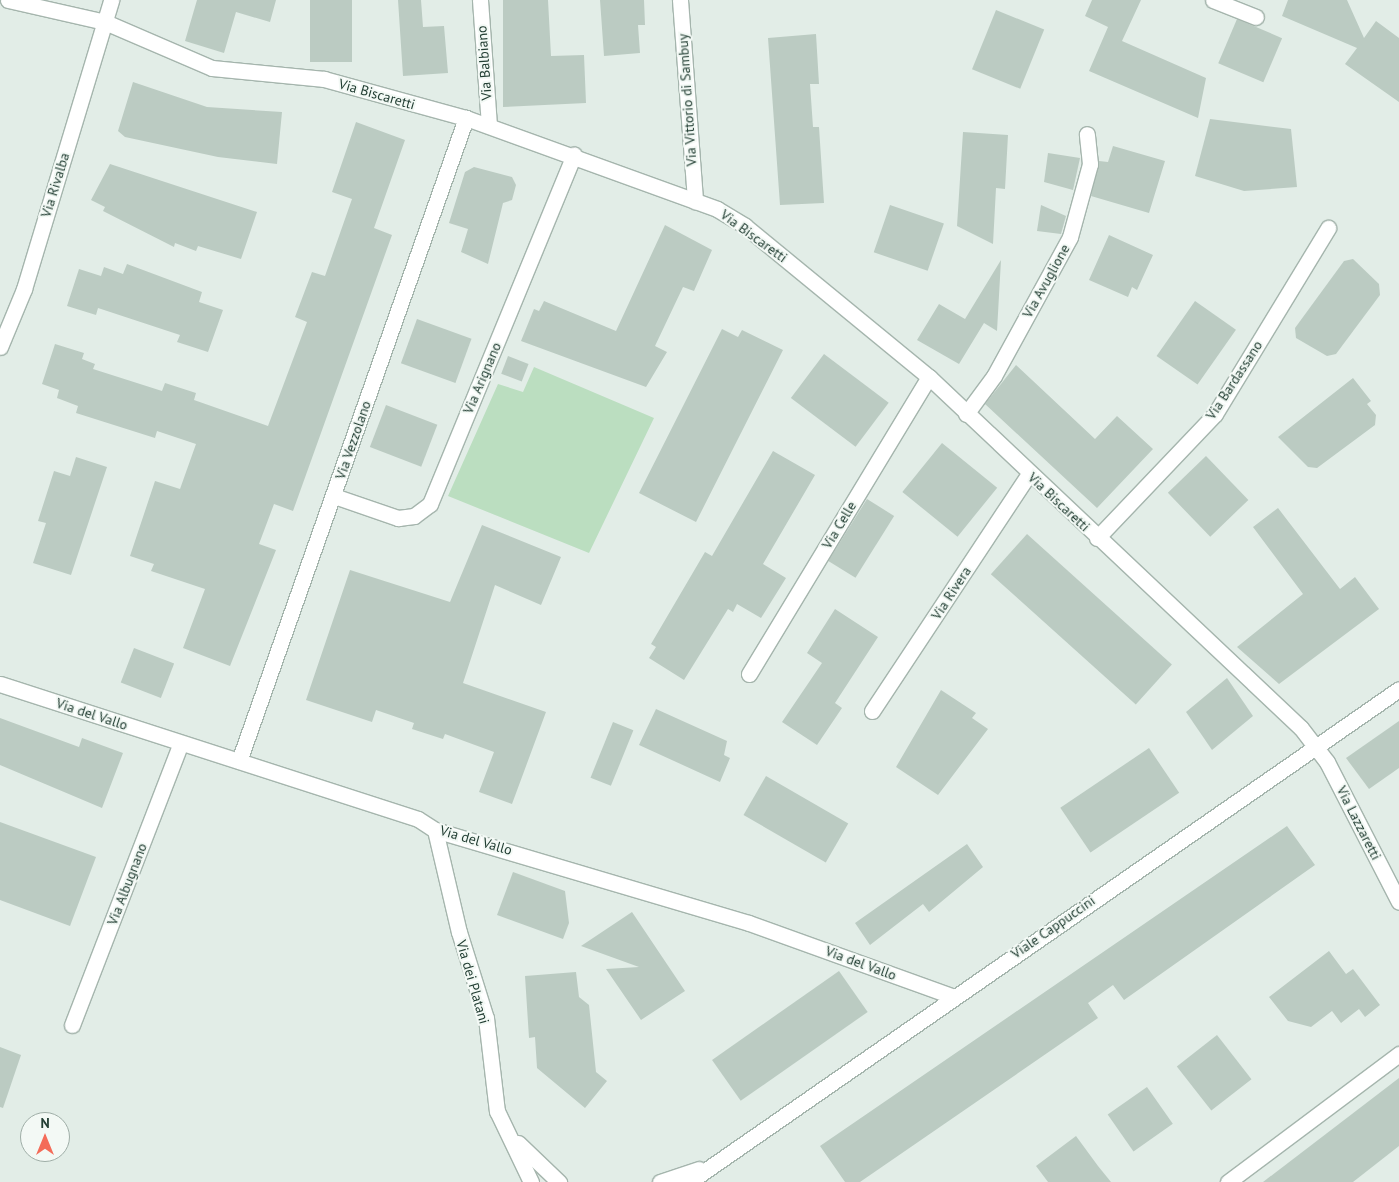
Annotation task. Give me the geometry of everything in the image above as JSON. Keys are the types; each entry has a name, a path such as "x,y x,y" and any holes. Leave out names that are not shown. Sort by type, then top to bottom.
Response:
{"street":[{"name":"Via Biscaretti","path":"8,0 105,22 212,68 324,79 466,118 574,155 695,201 745,226 929,377 1029,474 1317,745"},
{"name":"Via Rivalba","path":"0,347 24,289 111,0"},
{"name":"Via Balbiano","path":"480,0 489,126"},
{"name":"Via Vittorio di Sambuy","path":"680,0 695,201"},
{"path":"1212,0 1256,17"},
{"name":"Via Vezzolano","path":"239,761 466,118"},
{"name":"Via Avuglione","path":"966,414 994,376 1070,237 1090,164 1086,134"},
{"name":"Via Arignano","path":"334,496 398,518 414,516 430,504 574,155"},
{"name":"Via Bardassano","path":"1097,538 1215,414 1328,228"},
{"name":"Via Celle","path":"750,674 929,377"},
{"name":"Via Rivera","path":"872,711 1029,474"},
{"name":"Via del Vallo","path":"0,684 418,819 435,830 749,923 952,996"},
{"name":"Viale Cappuccini","path":"689,1182 707,1167 952,996 1399,689"},
{"name":"Via Albugnano","path":"72,1025 181,744"},
{"name":"Via Lazzaretti","path":"1317,745 1399,902"},
{"name":"Via dei Platani","path":"435,830 458,932 486,1018 497,1111 510,1134 531,1182"},
{"path":"1228,1182 1399,1054"},
{"name":"Via dei Platani","path":"510,1134 559,1182"},
{"name":"Viale Cappuccini","path":"660,1182 707,1167"}],"green space":[{"path":"534,367 654,418 589,553 448,496 498,384 523,392"}],"building":[{"path":"197,0 276,0 270,22 236,12 224,53 185,41"},
{"path":"310,0 352,0 352,62 310,62"},
{"path":"398,0 421,0 423,27 444,26 448,73 403,76"},
{"path":"503,0 548,0 551,56 584,55 586,103 503,107"},
{"path":"600,0 644,0 645,25 638,25 640,53 604,56"},
{"path":"1092,0 1141,0 1122,41 1206,78 1198,118 1089,71 1108,27 1085,16"},
{"path":"1288,0 1347,0 1364,38 1376,21 1399,38 1399,102 1345,64 1357,48 1282,16"},
{"path":"996,10 1044,29 1020,89 972,69"},
{"path":"1237,19 1282,38 1263,82 1218,63"},
{"path":"816,34 819,84 810,84 813,127 819,127 824,203 780,205 768,38"},
{"path":"133,82 207,107 282,112 277,164 218,157 125,137 118,131"},
{"path":"1210,119 1291,129 1297,187 1244,191 1195,176"},
{"path":"356,122 405,140 374,228 392,235 293,511 274,504 259,544 276,550 230,666 183,648 205,589 151,571 154,564 130,556 155,481 180,489 196,444 157,431 155,438 76,413 78,406 57,398 59,390 42,384 55,344 84,353 82,359 95,364 93,369 162,391 165,383 196,393 194,400 268,426 307,322 295,317 312,272 325,276 352,199 332,192"},
{"path":"963,132 1008,135 1005,189 996,188 993,244 957,226"},
{"path":"1113,146 1165,161 1149,213 1091,196 1099,161 1108,162"},
{"path":"1048,153 1080,158 1073,190 1044,182"},
{"path":"110,164 257,212 241,259 198,246 196,251 175,243 174,247 103,211 105,207 91,200"},
{"path":"474,167 512,177 516,185 512,200 503,203 488,264 461,252 468,229 449,223 465,172"},
{"path":"890,205 944,224 928,271 874,252"},
{"path":"1041,205 1066,216 1061,234 1037,231"},
{"path":"665,225 712,250 694,291 683,287 655,346 667,352 646,387 521,341 534,309 539,311 544,301 616,331"},
{"path":"1109,235 1153,255 1137,290 1132,287 1128,297 1089,280"},
{"path":"1353,259 1379,284 1380,295 1336,354 1327,356 1296,338 1295,328 1344,261"},
{"path":"1001,260 997,331 984,323 959,364 917,340 939,304 965,319"},
{"path":"127,264 202,292 199,302 223,310 208,352 177,342 180,335 98,308 96,315 67,306 79,269 101,276 104,267 123,274"},
{"path":"1195,301 1236,330 1198,385 1157,356"},
{"path":"417,319 472,339 455,383 401,363"},
{"path":"722,329 738,337 742,330 783,350 696,522 639,493"},
{"path":"824,354 889,403 856,447 791,398"},
{"path":"508,356 529,364 522,382 501,374"},
{"path":"1016,365 1095,439 1117,416 1153,449 1097,508 985,404"},
{"path":"1353,378 1371,401 1367,404 1376,415 1375,425 1317,468 1308,467 1278,437"},
{"path":"386,405 437,425 421,467 370,447"},
{"path":"942,443 997,488 958,537 902,492"},
{"path":"773,451 815,475 763,564 786,578 761,618 737,604 733,612 728,609 684,680 649,658 656,647 651,644 705,552 712,556"},
{"path":"1206,456 1248,500 1210,537 1168,493"},
{"path":"76,457 107,467 71,575 33,563 46,523 38,521 54,471 70,476"},
{"path":"867,499 894,516 855,578 828,561"},
{"path":"1278,508 1340,589 1355,577 1379,609 1279,684 1237,647 1303,594 1253,527"},
{"path":"482,525 561,557 541,605 495,585 463,683 546,712 512,804 479,792 494,752 445,734 443,739 412,729 414,723 376,710 372,722 306,700 350,570 450,602"},
{"path":"1027,534 1172,664 1136,705 991,574"},
{"path":"835,609 878,637 835,703 842,708 817,745 782,722 822,663 807,653"},
{"path":"134,648 174,663 161,698 121,683"},
{"path":"1227,678 1253,716 1212,750 1186,712"},
{"path":"941,690 976,713 972,718 988,729 938,795 896,767"},
{"path":"656,709 727,741 724,755 730,758 720,782 639,745"},
{"path":"0,718 79,747 82,738 123,753 102,808 0,765"},
{"path":"1399,721 1399,768 1369,789 1346,758"},
{"path":"613,722 633,730 611,786 591,778"},
{"path":"1149,748 1179,793 1090,853 1060,808"},
{"path":"766,776 848,824 826,862 744,815"},
{"path":"0,822 96,857 70,926 0,900"},
{"path":"1287,826 1315,865 1124,1000 1113,985 1088,1003 1098,1018 860,1182 845,1182 820,1146"},
{"path":"967,844 983,867 929,912 923,904 870,945 855,923"},
{"path":"513,872 565,891 569,923 563,939 497,915"},
{"path":"632,912 685,991 641,1020 606,969 639,967 581,946"},
{"path":"1329,951 1346,974 1353,969 1380,1005 1365,1017 1359,1009 1341,1023 1332,1011 1311,1027 1288,1021 1269,997"},
{"path":"839,971 868,1012 741,1101 712,1060"},
{"path":"576,972 579,997 589,1005 596,1072 607,1081 585,1108 537,1068 535,1037 529,1038 525,976"},
{"path":"1217,1035 1251,1079 1211,1111 1177,1066"},
{"path":"0,1047 21,1055 3,1108 0,1107"},
{"path":"1399,1078 1399,1146 1353,1182 1263,1182"},
{"path":"1147,1087 1173,1124 1133,1151 1108,1115"},
{"path":"1076,1136 1111,1182 1048,1182 1036,1166"}]}
